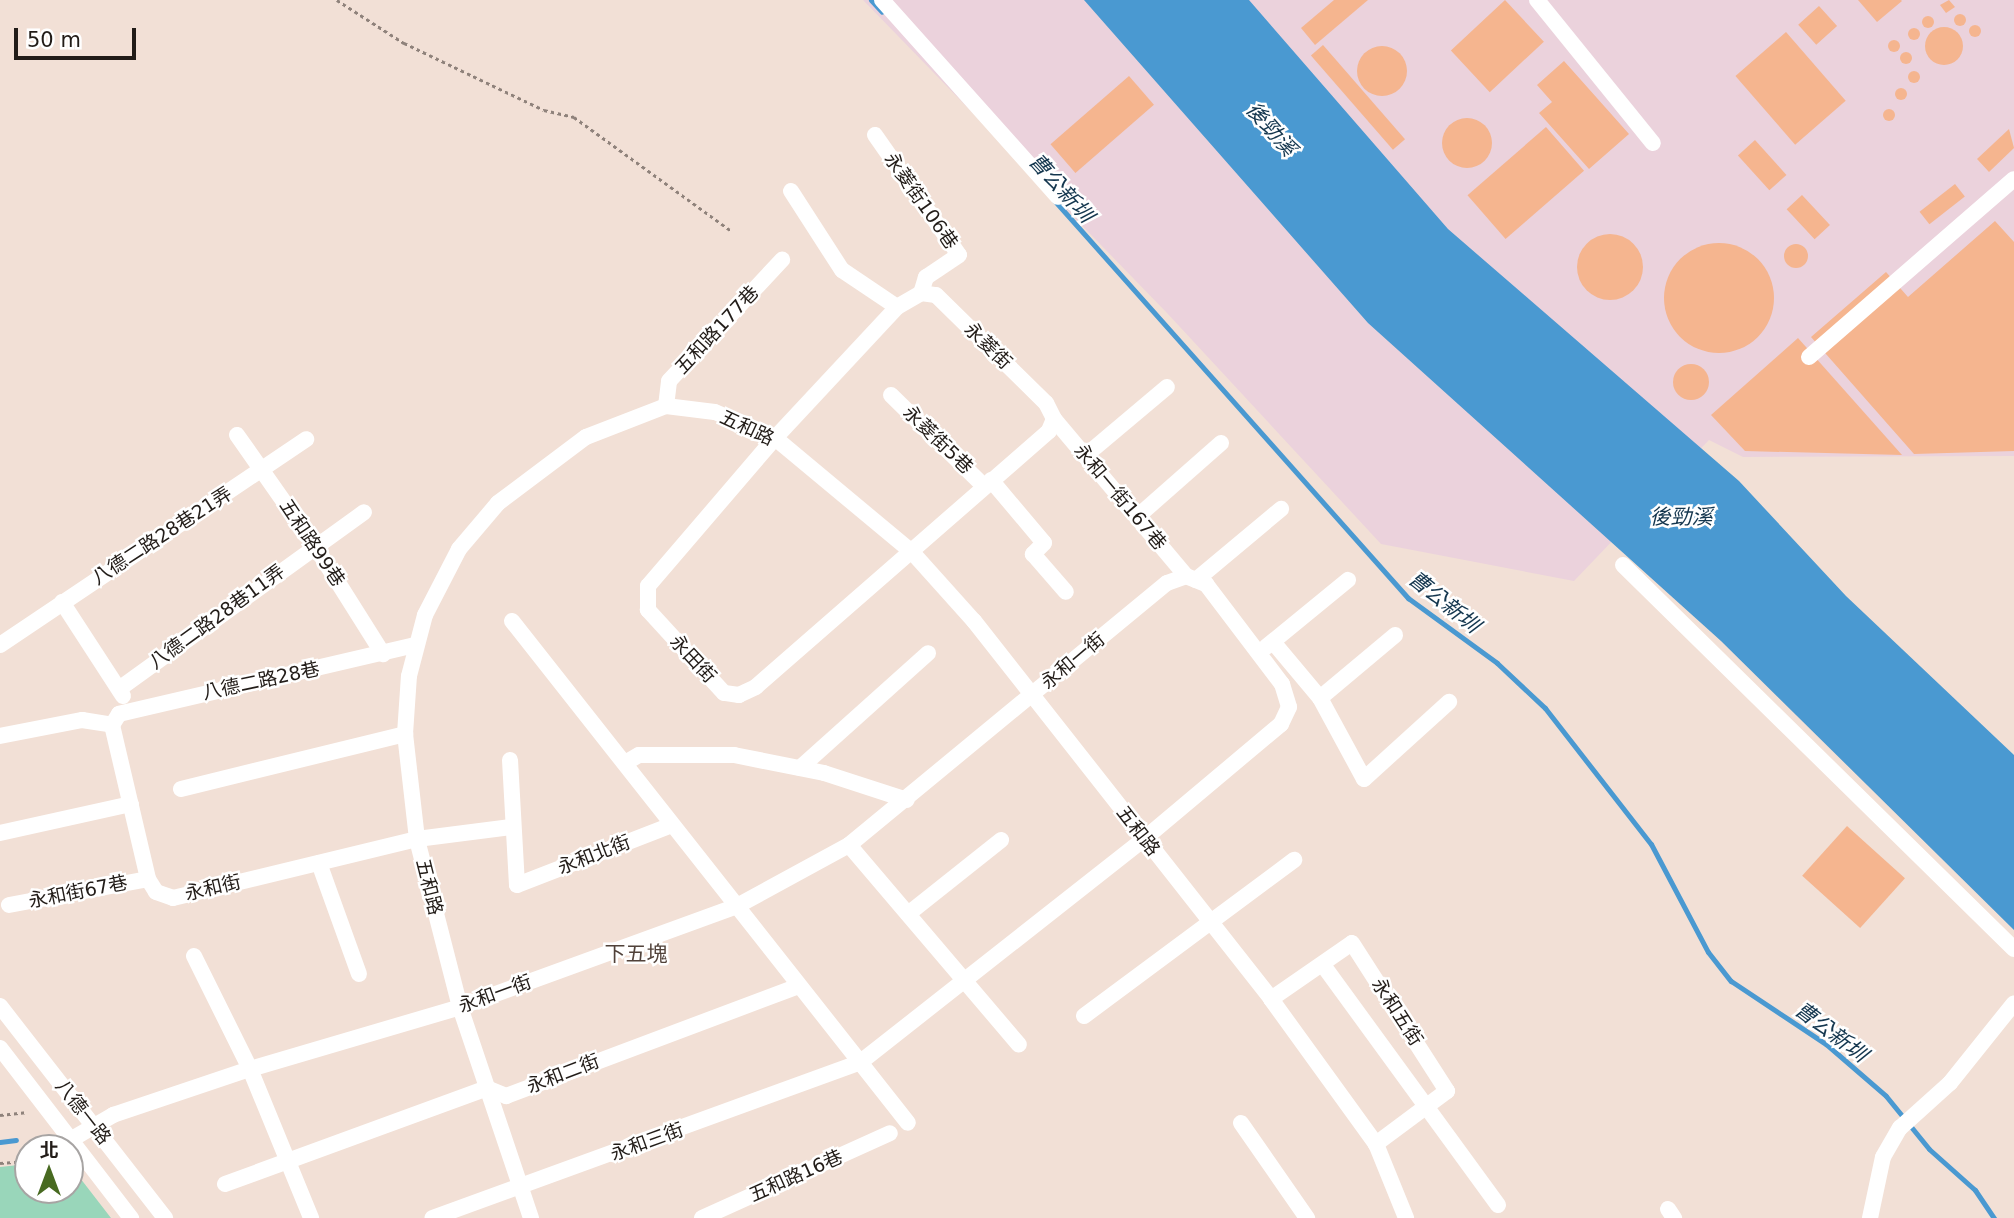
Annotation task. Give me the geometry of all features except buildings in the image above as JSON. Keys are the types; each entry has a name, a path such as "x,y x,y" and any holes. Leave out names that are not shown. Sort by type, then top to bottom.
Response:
{"street":[{"path":"882,0 1058,197"},
{"path":"1537,0 1653,143"},
{"name":"永菱街106巷","path":"875,135 959,255 926,277 921,293"},
{"path":"1808,358 2014,179"},
{"path":"790,191 842,270 897,307"},
{"name":"五和路177巷","path":"666,406 669,381 782,260"},
{"path":"775,438 897,307 921,293"},
{"name":"永菱街","path":"921,293 936,295 1046,403 1054,419"},
{"path":"1085,456 1167,387"},
{"name":"永菱街5巷","path":"891,395 988,483 1044,543 1033,554 1066,592"},
{"name":"五和路","path":"531,1218 460,1007 417,839 405,734 415,645 425,615 459,549 498,503 586,437 666,406 715,412 775,438 912,552 1033,695 1271,999 1376,1144 1406,1218"},
{"path":"912,552 1049,432 1054,419"},
{"name":"永和一街167巷","path":"1054,419 1191,578"},
{"name":"五和路99巷","path":"237,435 315,546 383,654"},
{"name":"永田街","path":"775,438 648,586 648,610 724,693 738,695 756,687 912,552"},
{"name":"八德二路28巷21弄","path":"0,645 306,439"},
{"path":"1137,517 1221,443"},
{"name":"永和一街","path":"80,1134 93,1125 250,1069 460,1007 737,906 849,845 907,800 1167,583 1191,578 1281,509"},
{"name":"八德二路28巷11弄","path":"119,689 364,512"},
{"path":"1623,565 2014,949"},
{"path":"1144,839 1281,724 1289,707 1282,684 1259,653 1206,584 1191,578"},
{"path":"1259,653 1348,580"},
{"path":"62,602 132,710"},
{"path":"512,621 908,1124"},
{"path":"1320,698 1395,635"},
{"path":"1273,642 1320,698 1364,779 1449,702"},
{"name":"八德二路28巷","path":"112,725 119,714 132,710 415,645"},
{"path":"800,768 928,653"},
{"path":"0,736 82,720 112,725 148,879"},
{"path":"181,789 405,734"},
{"path":"625,763 639,755 733,755 800,768 907,800"},
{"path":"510,760 511,827"},
{"path":"0,833 131,804"},
{"name":"永和北街","path":"511,827 517,885 672,825"},
{"name":"永和街","path":"148,879 156,892 173,898 417,839 511,827"},
{"name":"永和三街","path":"432,1218 522,1188 861,1062 1144,839"},
{"path":"908,914 1002,841"},
{"path":"849,845 965,978 1019,1045"},
{"path":"1084,1016 1213,924 1294,860"},
{"path":"319,863 359,974"},
{"name":"永和街67巷","path":"9,905 148,879"},
{"name":"永和五街","path":"1271,999 1352,943 1447,1091 1376,1144"},
{"path":"194,956 250,1069 311,1218"},
{"name":"永和五街","path":"1323,965 1498,1205"},
{"name":"永和二街","path":"225,1184 287,1158 487,1088 506,1096 798,986"},
{"path":"1870,1218 1883,1157 1900,1128 1951,1083 2014,1003"},
{"name":"八德一路","path":"0,1006 165,1218"},
{"name":"八德一路","path":"0,1048 68,1134"},
{"path":"1241,1123 1307,1218"},
{"name":"五和路16巷","path":"702,1218 890,1133"},
{"name":"八德一路","path":"84,1155 131,1218"}],"path":[{"path":"337,0 404,43 544,110 574,117 730,230"},
{"path":"0,1115 49,1110"}],"shaded area":[{"path":"863,0 2014,0 2014,456 1743,457 1709,440 1574,581 1381,544 1167,313"}],"green space":[{"path":"14,1166 14,1204 84,1204 84,1183 111,1218 0,1218 0,1167"}],"water":[{"name":"後勁溪","path":"1084,0 1249,0 1448,229 1739,481 1846,596 2014,755 2014,930 1721,641 1368,323"}],"waterway":[{"name":"曹公新圳","path":"871,0 882,12"},
{"name":"曹公新圳","path":"1054,200 1408,598 1497,663 1545,708 1651,844 1708,952 1731,981 1826,1044 1886,1096 1929,1149 1975,1190 1994,1218"},
{"path":"0,1142 14,1140"}],"district":[{"name":"下五塊","path":"636,954"}]}
